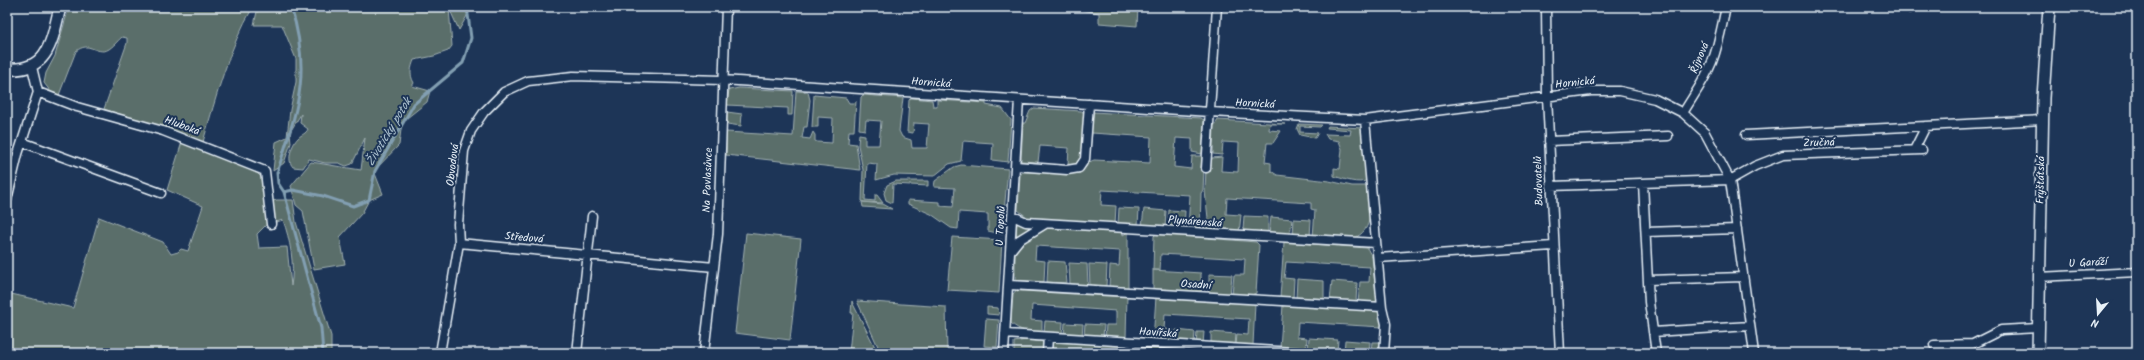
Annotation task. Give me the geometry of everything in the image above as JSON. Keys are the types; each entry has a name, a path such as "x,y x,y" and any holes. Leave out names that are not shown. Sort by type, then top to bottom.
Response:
{"street":[{"path":"7,69 24,69 32,67 44,55 50,44 60,7"},
{"name":"Na Pavlasůvce","path":"704,353 718,234 722,80 726,7"},
{"path":"1206,168 1217,7"},
{"name":"Budovatelů","path":"1546,7 1550,186 1560,353"},
{"name":"Říjnová","path":"1683,113 1704,79 1712,62 1718,44 1726,7"},
{"name":"Fryštátská","path":"2038,353 2042,120 2049,7"},
{"path":"7,200 22,142 38,92 32,67"},
{"name":"Obvodová","path":"440,353 459,242 458,224 464,151 471,131 484,112 504,92 528,81 573,76 722,80"},
{"name":"Hornická","path":"722,80 1210,112 1365,120 1591,91 1620,91 1655,99 1683,113 1705,133 1730,180 1754,353"},
{"name":"Hluboká","path":"38,92 77,107 163,131 265,171 271,224"},
{"name":"U Topolů","path":"1004,353 1019,100"},
{"path":"1016,166 1067,170 1079,168 1085,159 1089,104"},
{"path":"1365,120 1382,307 1386,324 1384,353"},
{"name":"Zručná","path":"1746,135 2042,120"},
{"name":"Zručná","path":"1730,180 1755,166 1783,155 1918,150 1926,126"},
{"path":"1549,141 1668,136"},
{"path":"22,142 161,193"},
{"path":"1550,186 1730,180"},
{"path":"1643,183 1648,280 1656,353"},
{"path":"577,353 592,216"},
{"name":"Plynárenská","path":"1013,216 1026,222 1376,243"},
{"path":"1011,250 1019,240 1046,223"},
{"path":"1646,232 1737,229"},
{"name":"Středová","path":"459,242 714,267"},
{"path":"1378,258 1553,246"},
{"name":"U Garáží","path":"2039,277 2137,272"},
{"path":"1648,280 1743,277"},
{"name":"Osadní","path":"1008,285 1382,307"},
{"path":"1653,332 1750,326"},
{"path":"1934,345 1973,344 2001,330 2038,328"},
{"name":"Havířská","path":"1005,334 1131,342 1218,350 1310,353"},
{"path":"1047,353 1048,337"},
{"path":"1130,353 1131,342"}],"green space":[{"path":"69,7 253,7 244,22 230,55 203,142 104,109 127,43 127,38 122,37 104,51 87,47 80,48 76,51 59,95 51,92 44,83 46,73 55,56"},
{"path":"258,7 472,7 459,30 449,8 452,46 448,51 434,56 414,60 411,71 411,77 414,83 412,86 430,91 427,102 402,122 399,145 374,171 383,194 369,200 362,213 340,237 345,264 314,269 303,211 296,205 291,186 311,162 361,170 365,138 352,164 346,166 339,163 325,163 309,159 303,168 293,167 290,160 292,148 298,138 308,129 300,123 301,114 290,132 291,143 284,163 273,171 276,142 287,137 290,110 296,82 296,59 282,25 254,25"},
{"path":"1061,7 1138,7 1137,26 1099,23 1099,13"},
{"path":"739,88 793,91 792,115 788,115 788,108 727,105 729,90"},
{"path":"796,91 808,92 810,100 807,127 804,127 802,138 810,139 813,132 815,135 815,141 817,142 832,143 833,118 818,117 818,127 812,127 814,95 846,98 849,103 854,103 856,101 854,131 849,131 848,143 856,144 860,170 726,155 726,132 793,136"},
{"path":"863,95 903,98 899,131 902,137 911,140 912,148 927,148 929,124 914,123 913,133 907,132 909,100 911,98 932,100 933,106 937,106 937,100 986,103 986,105 1002,108 1011,120 1008,162 992,160 993,143 963,141 961,161 949,164 934,176 894,175 876,180 877,164 867,163 865,200 875,201 875,195 877,195 883,203 864,202 862,201 863,170 858,145 859,134 865,135 865,145 879,145 881,121 866,120 865,130 859,129 861,97"},
{"path":"1034,108 1082,111 1085,115 1082,159 1076,166 1068,164 1069,148 1040,146 1038,162 1021,161 1023,123 1025,123 1030,111"},
{"path":"727,112 742,114 741,126 727,124"},
{"path":"1093,112 1201,118 1204,120 1202,154 1192,152 1192,139 1176,138 1174,167 1191,169 1192,156 1202,156 1201,169 1204,169 1203,190 1201,193 1200,230 1188,229 1190,195 1102,190 1101,205 1116,206 1115,224 1028,218 1018,210 1020,176 1022,172 1080,173 1086,167 1087,163 1094,160 1150,163 1151,137 1092,133 1090,149"},
{"path":"1218,120 1285,124 1270,124 1269,130 1281,131 1273,143 1267,143 1265,162 1271,163 1271,171 1277,175 1329,181 1352,186 1367,186 1370,217 1365,230 1360,235 1352,239 1313,237 1315,210 1311,209 1311,203 1227,198 1226,214 1241,215 1239,233 1204,230 1204,222 1208,218 1205,191 1206,169 1210,169 1212,158 1222,157 1221,171 1238,172 1239,143 1223,142 1222,155 1213,154 1214,126"},
{"path":"1299,124 1322,125 1320,127 1300,126 1300,132 1318,133 1315,138 1300,135 1297,129"},
{"path":"1328,126 1362,128 1368,180 1355,182 1334,176 1334,168 1340,169 1342,149 1339,141 1328,139 1325,134 1350,135 1351,130 1327,128"},
{"path":"182,142 253,169 261,177 269,202 277,200 293,200 296,222 331,336 331,353 7,353 7,293 73,308 99,217 163,242 171,254 178,252 181,249 188,251 203,206 167,190","holes":["283,220 286,227 292,261 291,286 287,247 259,248 257,234 266,225"]},
{"path":"961,165 1008,169 1002,234 988,231 988,214 959,212 958,229 951,228 931,214 908,204 908,200 940,202 940,206 953,207 955,188 934,187 935,181 954,167"},
{"path":"896,181 928,181 928,186 893,184 892,203 886,200 884,193 887,185"},
{"path":"862,202 883,204 892,209 863,207"},
{"path":"1119,208 1139,209 1138,225 1118,224"},
{"path":"1144,209 1166,211 1165,228 1142,226"},
{"path":"1169,210 1185,211 1184,229 1168,228"},
{"path":"1244,216 1268,217 1268,233 1243,231"},
{"path":"1271,217 1292,219 1290,236 1269,234"},
{"path":"1294,219 1311,220 1310,237 1293,236"},
{"path":"1017,222 1033,227 1016,237"},
{"path":"1045,228 1123,232 1123,235 1128,232 1128,288 1109,287 1110,265 1119,266 1120,251 1036,246 1035,260 1045,261 1044,282 1015,280 1015,254 1018,247"},
{"path":"746,233 801,239 790,340 735,333"},
{"path":"1156,234 1256,242 1259,245 1256,293 1249,296 1232,295 1234,275 1244,275 1245,259 1161,254 1160,270 1153,270 1154,236"},
{"path":"952,237 1002,240 999,293 947,290"},
{"path":"1284,242 1367,248 1372,257 1377,302 1358,303 1360,282 1369,282 1370,267 1286,262 1284,278 1294,279 1293,299 1280,298"},
{"path":"1048,261 1065,262 1067,283 1047,282"},
{"path":"1069,263 1087,264 1088,285 1070,284"},
{"path":"1089,264 1107,265 1106,286 1090,285"},
{"path":"1153,270 1201,273 1201,292 1153,289"},
{"path":"1209,274 1232,275 1230,295 1209,293"},
{"path":"1297,279 1324,281 1324,300 1296,299"},
{"path":"1332,281 1357,283 1356,302 1330,301"},
{"path":"1017,289 1127,295 1126,339 1105,338 1106,325 1116,325 1116,311 1032,305 1031,320 1042,321 1042,334 1021,330 1011,323 1013,294"},
{"path":"1156,297 1255,303 1253,345 1236,346 1237,334 1248,335 1249,319 1165,314 1164,329 1173,330 1172,342 1153,340"},
{"path":"852,301 878,353 849,353 853,313 851,313"},
{"path":"857,301 946,307 947,353 881,353"},
{"path":"1283,305 1378,311 1383,326 1383,353 1371,353 1372,342 1381,342 1382,327 1298,322 1297,337 1307,338 1306,350 1280,348"},
{"path":"987,307 998,308 999,315 987,314"},
{"path":"986,319 999,320 997,347 984,346"},
{"path":"1045,321 1063,322 1062,334 1044,333"},
{"path":"1065,323 1083,324 1082,336 1064,335"},
{"path":"1085,324 1104,325 1103,337 1084,336"},
{"path":"1176,330 1195,332 1194,343 1175,342"},
{"path":"1197,332 1204,332 1203,344 1196,344"},
{"path":"1211,332 1236,334 1235,346 1211,344"},
{"path":"1309,338 1338,340 1337,352 1308,350"},
{"path":"1026,340 1045,342 1044,352 1029,351 1029,353 1014,353 1014,342"},
{"path":"1345,340 1370,342 1369,353 1344,352"},
{"path":"1050,341 1119,345 1127,353 1049,353"},
{"path":"1142,348 1213,351 1212,353 1137,353"}],"waterway":[{"path":"284,192 278,183 277,173 296,110 301,73 297,31 291,7"},
{"name":"Životický potok","path":"323,353 321,328 284,192 293,190 323,196 353,206 369,200 375,171 414,104 463,63 471,38 467,7"}]}
